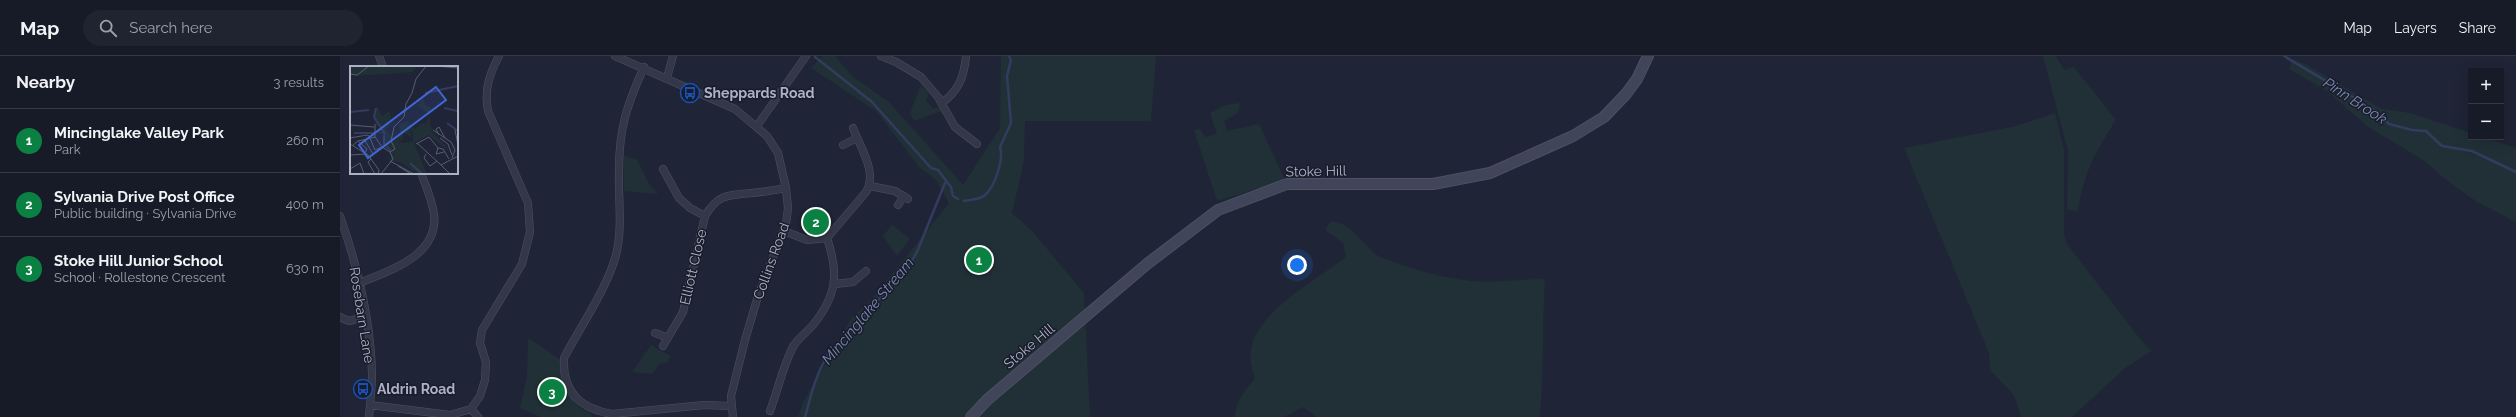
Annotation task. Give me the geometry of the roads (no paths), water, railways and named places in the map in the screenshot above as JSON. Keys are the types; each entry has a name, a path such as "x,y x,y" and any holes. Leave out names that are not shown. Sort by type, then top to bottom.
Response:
{"street":[{"path":"379,56 383,66"},
{"path":"370,405 450,415 471,408 480,396 485,380 486,362 480,343 482,330 522,264 530,232 528,203 488,111 486,100 487,85 499,56"},
{"name":"Collins Road","path":"615,56 644,67 725,104 745,115 767,136 778,153 786,188 788,208 784,231 755,306 731,396 733,417"},
{"path":"667,78 673,56"},
{"path":"757,126 806,56"},
{"path":"881,56 898,59 921,77 942,103 955,127 976,144"},
{"path":"942,103 958,88 964,74 966,56"},
{"name":"Stoke Hill","path":"972,417 987,400 1146,264 1218,210 1287,184 1433,184 1490,173 1573,136 1604,117 1633,84 1648,56"},
{"path":"644,67 624,114 619,169 620,220 616,255 605,282 564,358 563,367 573,395 585,407 599,412 612,414 704,405 731,406"},
{"path":"784,231 807,240 827,238 870,186 870,170 853,128"},
{"path":"843,145 857,138"},
{"name":"Elliott Close","path":"663,169 679,198 690,208 705,216"},
{"path":"359,283 392,270 414,258 428,242 433,229 434,215 421,174"},
{"path":"870,186 881,187 906,197 898,205"},
{"name":"Elliott Close","path":"663,346 666,336 683,312 705,216 712,205 726,196 786,188"},
{"name":"Rosebarn Lane","path":"340,216 359,283 365,317 371,359 369,417"},
{"path":"770,411 794,345 812,325 828,302 835,284 833,257 827,238"},
{"path":"835,284 853,282 866,271"},
{"path":"340,317 349,321 365,317"},
{"path":"655,333 666,336"},
{"path":"471,408 478,417"}],"waterway":[{"name":"Mincinglake Stream","path":"964,201 983,197 989,191 998,172 1001,158 1000,147 1011,123 1007,76 1011,60 1009,56"},
{"name":"Pinn Brook","path":"2284,56 2373,109 2389,124 2412,130 2426,131 2442,146 2472,151 2516,172"},
{"path":"815,57 872,102 931,168 938,170 947,182"},
{"name":"Mincinglake Stream","path":"805,417 816,379 827,356 906,270 917,252 945,183 947,182 951,187 953,196 958,199"}],"place":[{"name":"Sheppards Road","path":"690,93"},
{"name":"Sylvania Drive Post Office","path":"816,222"},
{"name":"Mincinglake Valley Park","path":"979,260"},
{"name":"Aldrin Road","path":"363,389"},
{"name":"Stoke Hill Junior School","path":"552,392"}]}
